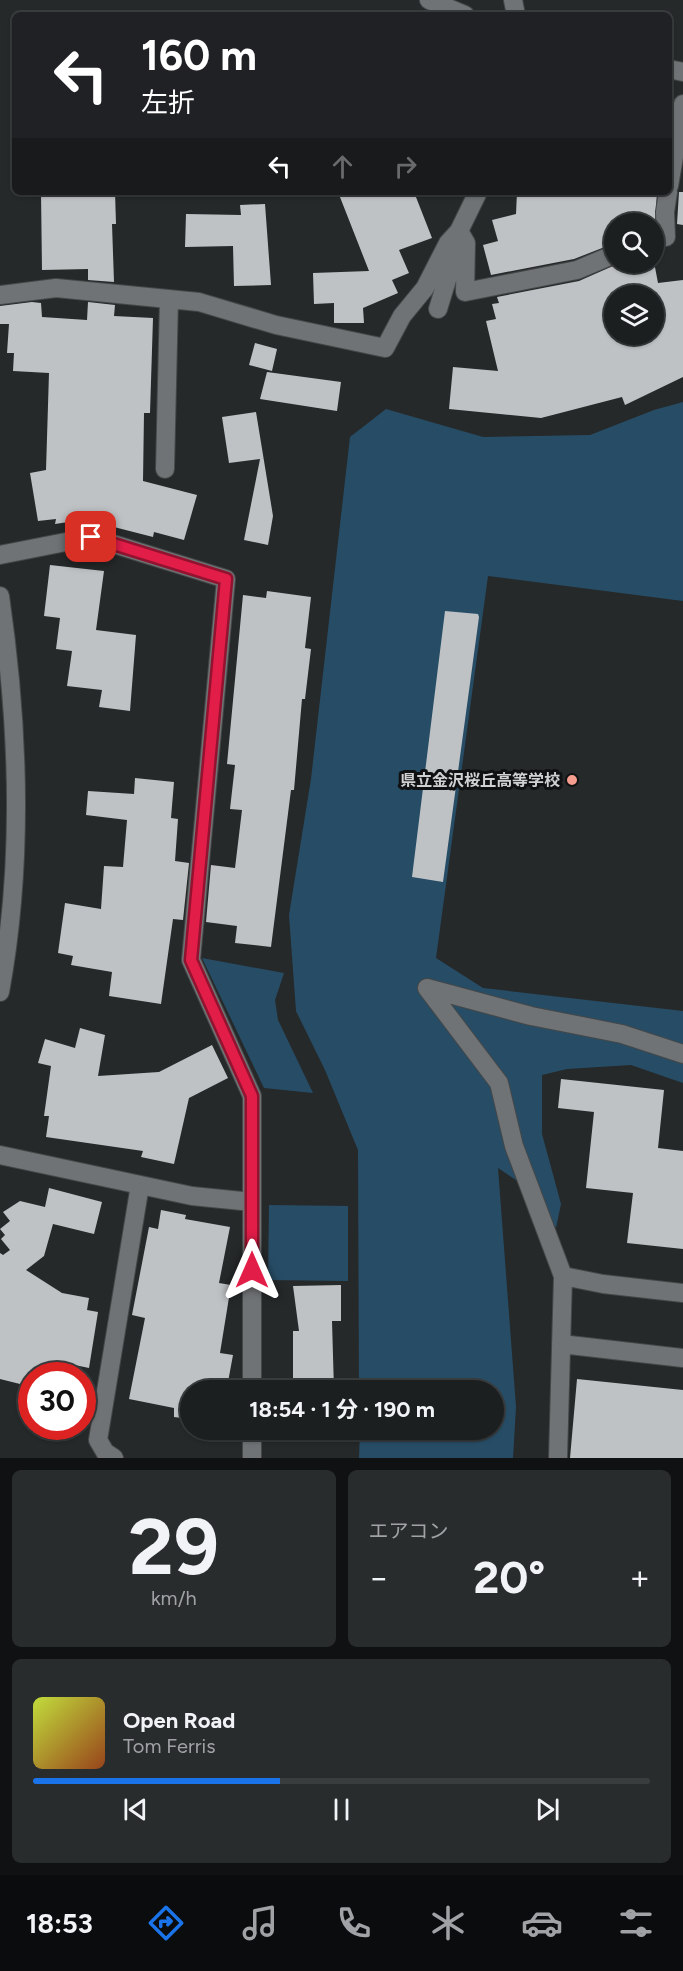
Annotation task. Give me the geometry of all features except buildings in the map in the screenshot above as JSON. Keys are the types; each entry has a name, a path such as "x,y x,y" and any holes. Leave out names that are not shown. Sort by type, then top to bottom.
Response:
{"street":[{"path":"429,0 458,12"},
{"path":"672,168 683,104"},
{"path":"0,295 56,288 199,302 276,325 385,348 402,316 425,288 476,195"},
{"path":"668,195 665,212 668,237"},
{"path":"456,235 466,243 465,292 577,270 604,259"},
{"path":"438,309 450,270 456,235"},
{"path":"165,469 169,299"},
{"path":"0,555 91,537 226,579 191,960 252,1096 252,1380"},
{"path":"0,596 15,761 0,992"},
{"path":"558,1458 563,1276 514,1146 499,1083 428,988 531,1016 622,1034 683,1054"},
{"path":"0,1155 192,1196 252,1202"},
{"path":"114,1458 105,1452 98,1440 140,1185"},
{"path":"563,1276 603,1284 683,1293"},
{"path":"561,1344 683,1358"},
{"path":"252,1440 252,1458"}],"shaded area":[{"path":"683,402 683,601 488,576 436,958 483,988 683,1011 683,1083 631,1065 567,1069 542,1075 542,1134 561,1204 556,1228 531,1190 498,1168 516,1407 513,1458 359,1458 360,1440 504,1440 504,1380 359,1380 358,1150 325,1070 296,1011 289,915 311,779 350,437 386,409 483,437 590,435 654,410"},
{"path":"202,958 284,973 275,1000 278,1020 313,1093 264,1088"},
{"path":"269,1205 348,1206 348,1281 268,1280"}],"place":[{"name":"県立金沢桜丘高等学校","path":"572,780"}],"route":[{"path":"91,537 226,579 191,960 252,1096 252,1270"}]}
